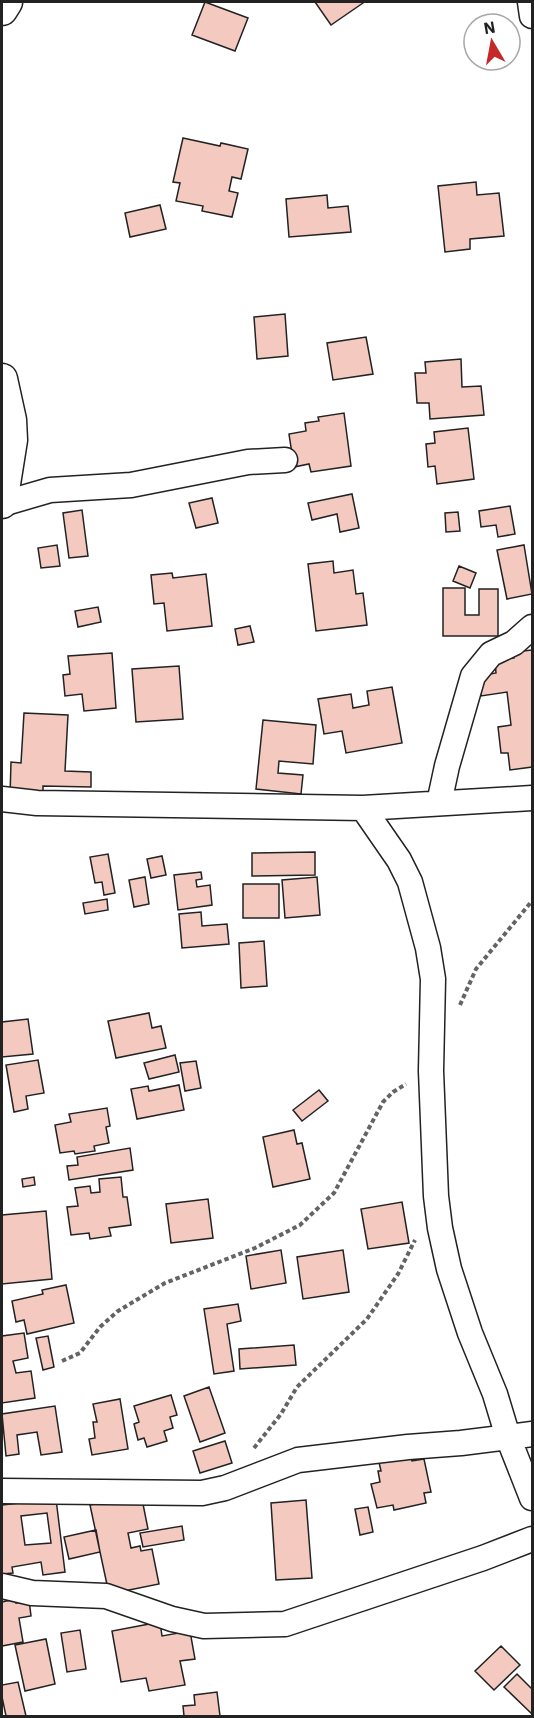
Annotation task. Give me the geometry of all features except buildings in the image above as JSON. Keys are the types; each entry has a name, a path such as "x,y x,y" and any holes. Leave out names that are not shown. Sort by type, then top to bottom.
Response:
{"street":[{"path":"2,10 8,2"},
{"path":"530,2 532,16"},
{"path":"2,379 11,420 12,440 2,503 50,490 131,485 248,462 285,460"},
{"path":"439,803 447,766 473,676 490,654 514,642 532,627"},
{"path":"2,800 37,803 363,808 532,798"},
{"path":"363,808 399,860 410,882 428,948 433,979 431,1071 436,1196 449,1269 470,1333 495,1394 508,1437 532,1498"},
{"path":"2,1491 202,1493 225,1488 298,1460 532,1434"},
{"path":"2,1586 32,1593 106,1596 172,1619 204,1626 285,1624 483,1558 532,1539"}],"path":[{"path":"458,1010 476,969 532,901"},
{"path":"62,1362 80,1353 100,1328 118,1311 165,1283 255,1248 300,1225 334,1193 383,1102 393,1092 431,1071"},
{"path":"225,1488 280,1414 297,1387 367,1319 398,1274 436,1196"}]}
